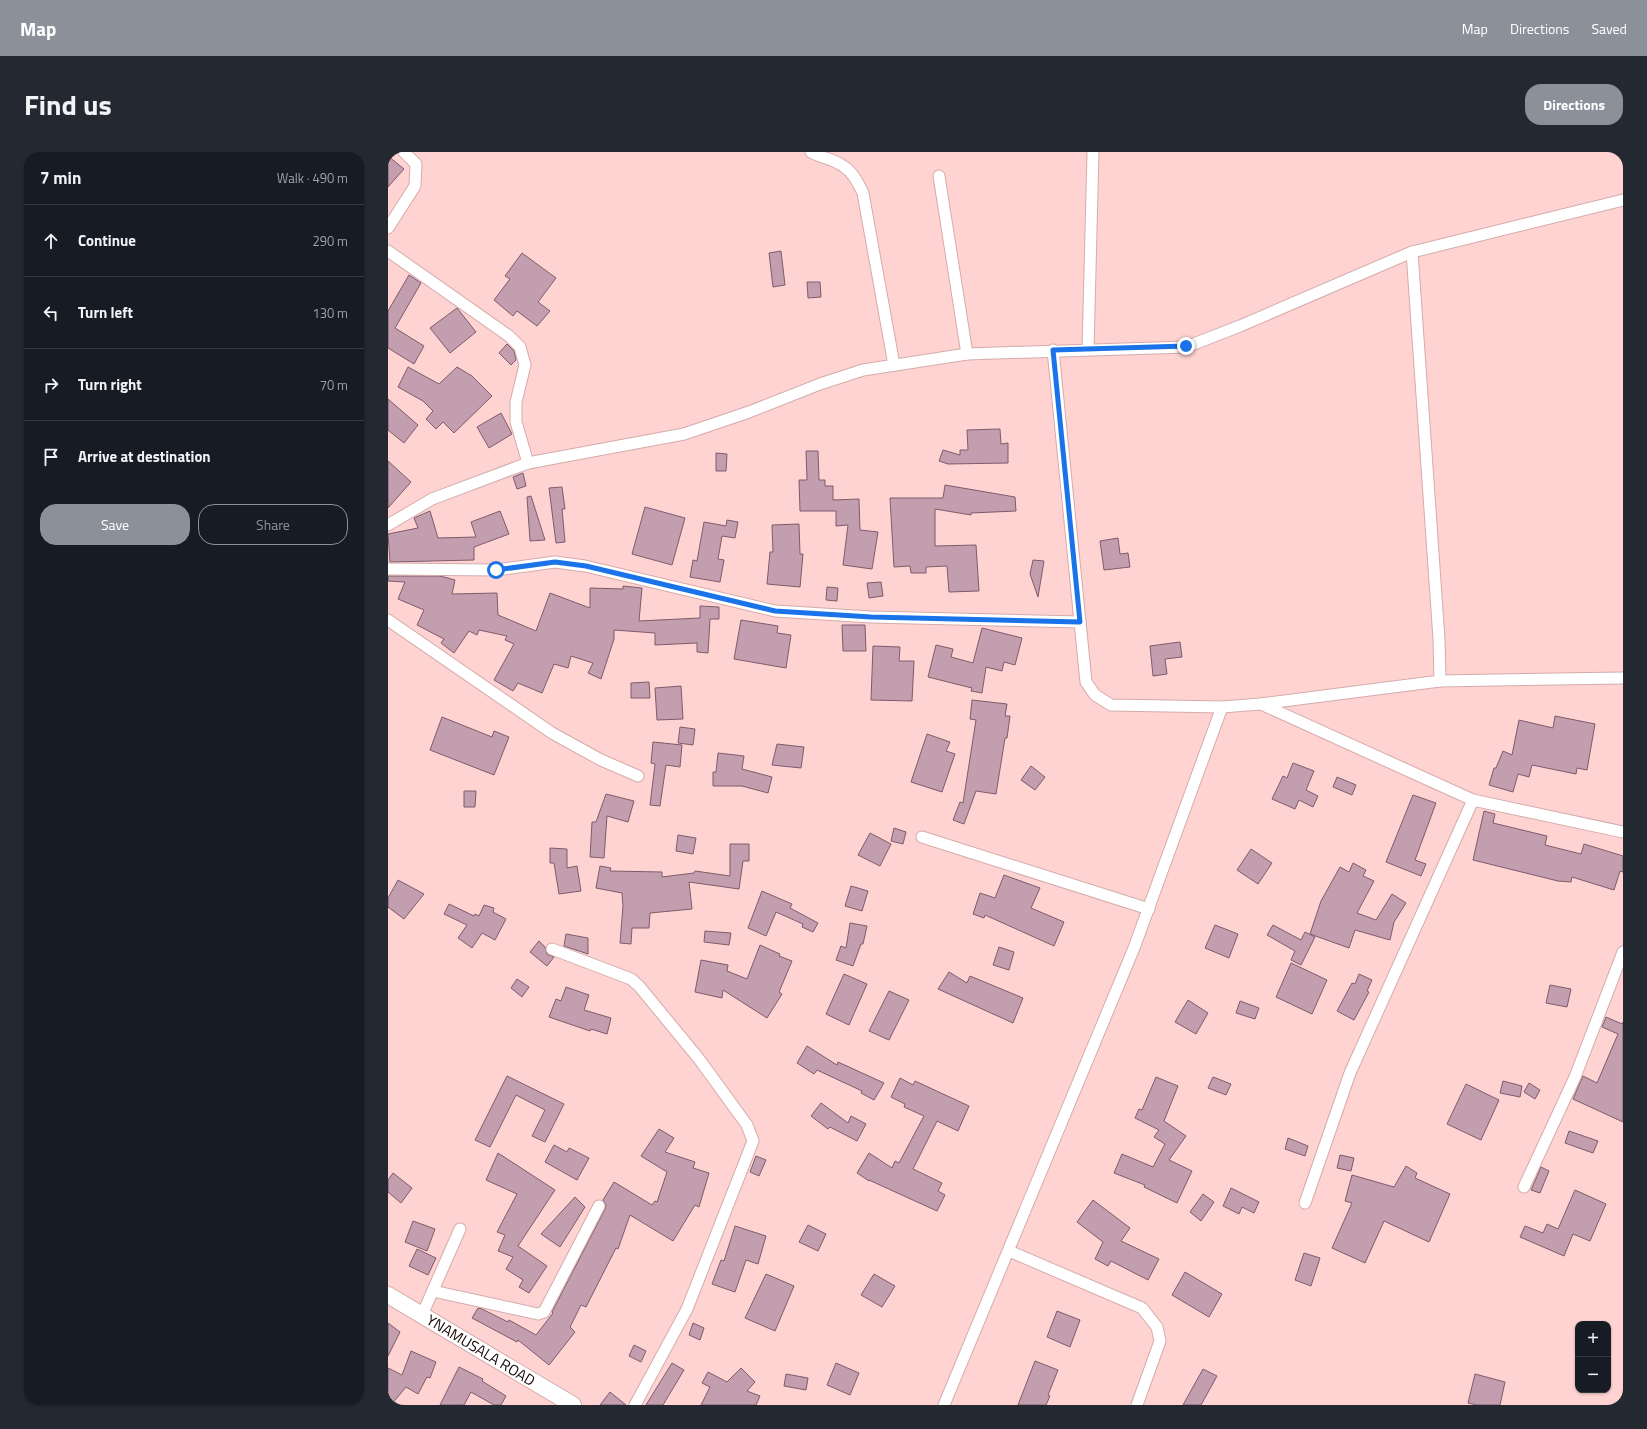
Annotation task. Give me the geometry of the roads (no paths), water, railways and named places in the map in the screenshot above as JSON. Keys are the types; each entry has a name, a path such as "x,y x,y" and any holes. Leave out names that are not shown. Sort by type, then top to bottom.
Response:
{"main road":[{"name":"YNAMUSALA ROAD","path":"388,1295 573,1405"}],"street":[{"path":"388,228 415,186 416,164 404,152"},
{"path":"811,152 843,165 854,177 863,193 894,365"},
{"path":"1088,349 1093,152"},
{"path":"939,176 967,354"},
{"path":"388,524 432,499 528,463 684,434 749,412 820,384 862,370 967,354 1186,346 1240,326 1412,252 1623,200"},
{"path":"388,251 509,336 520,347 525,365 516,402 516,422 528,463"},
{"path":"1412,252 1439,639 1440,681"},
{"path":"1053,350 1086,682 1095,694 1103,701 1111,705 1121,706 1222,707 1260,704 1440,681 1623,678"},
{"path":"388,569 496,570 555,562 586,566 775,611 871,617 1080,622"},
{"path":"388,620 552,733 601,760 638,776"},
{"path":"1260,704 1473,800 1623,832"},
{"path":"944,1405 1134,948 1222,707"},
{"path":"1305,1203 1350,1073 1473,800"},
{"path":"922,837 1149,909"},
{"path":"552,949 631,979 639,986 699,1059 747,1125 753,1141 687,1309 635,1405"},
{"path":"1524,1187 1575,1077 1623,952"},
{"path":"433,1291 538,1314 544,1312 599,1206"},
{"path":"422,1316 460,1229"},
{"path":"1008,1251 1142,1308 1157,1327 1160,1341 1137,1405"}]}
